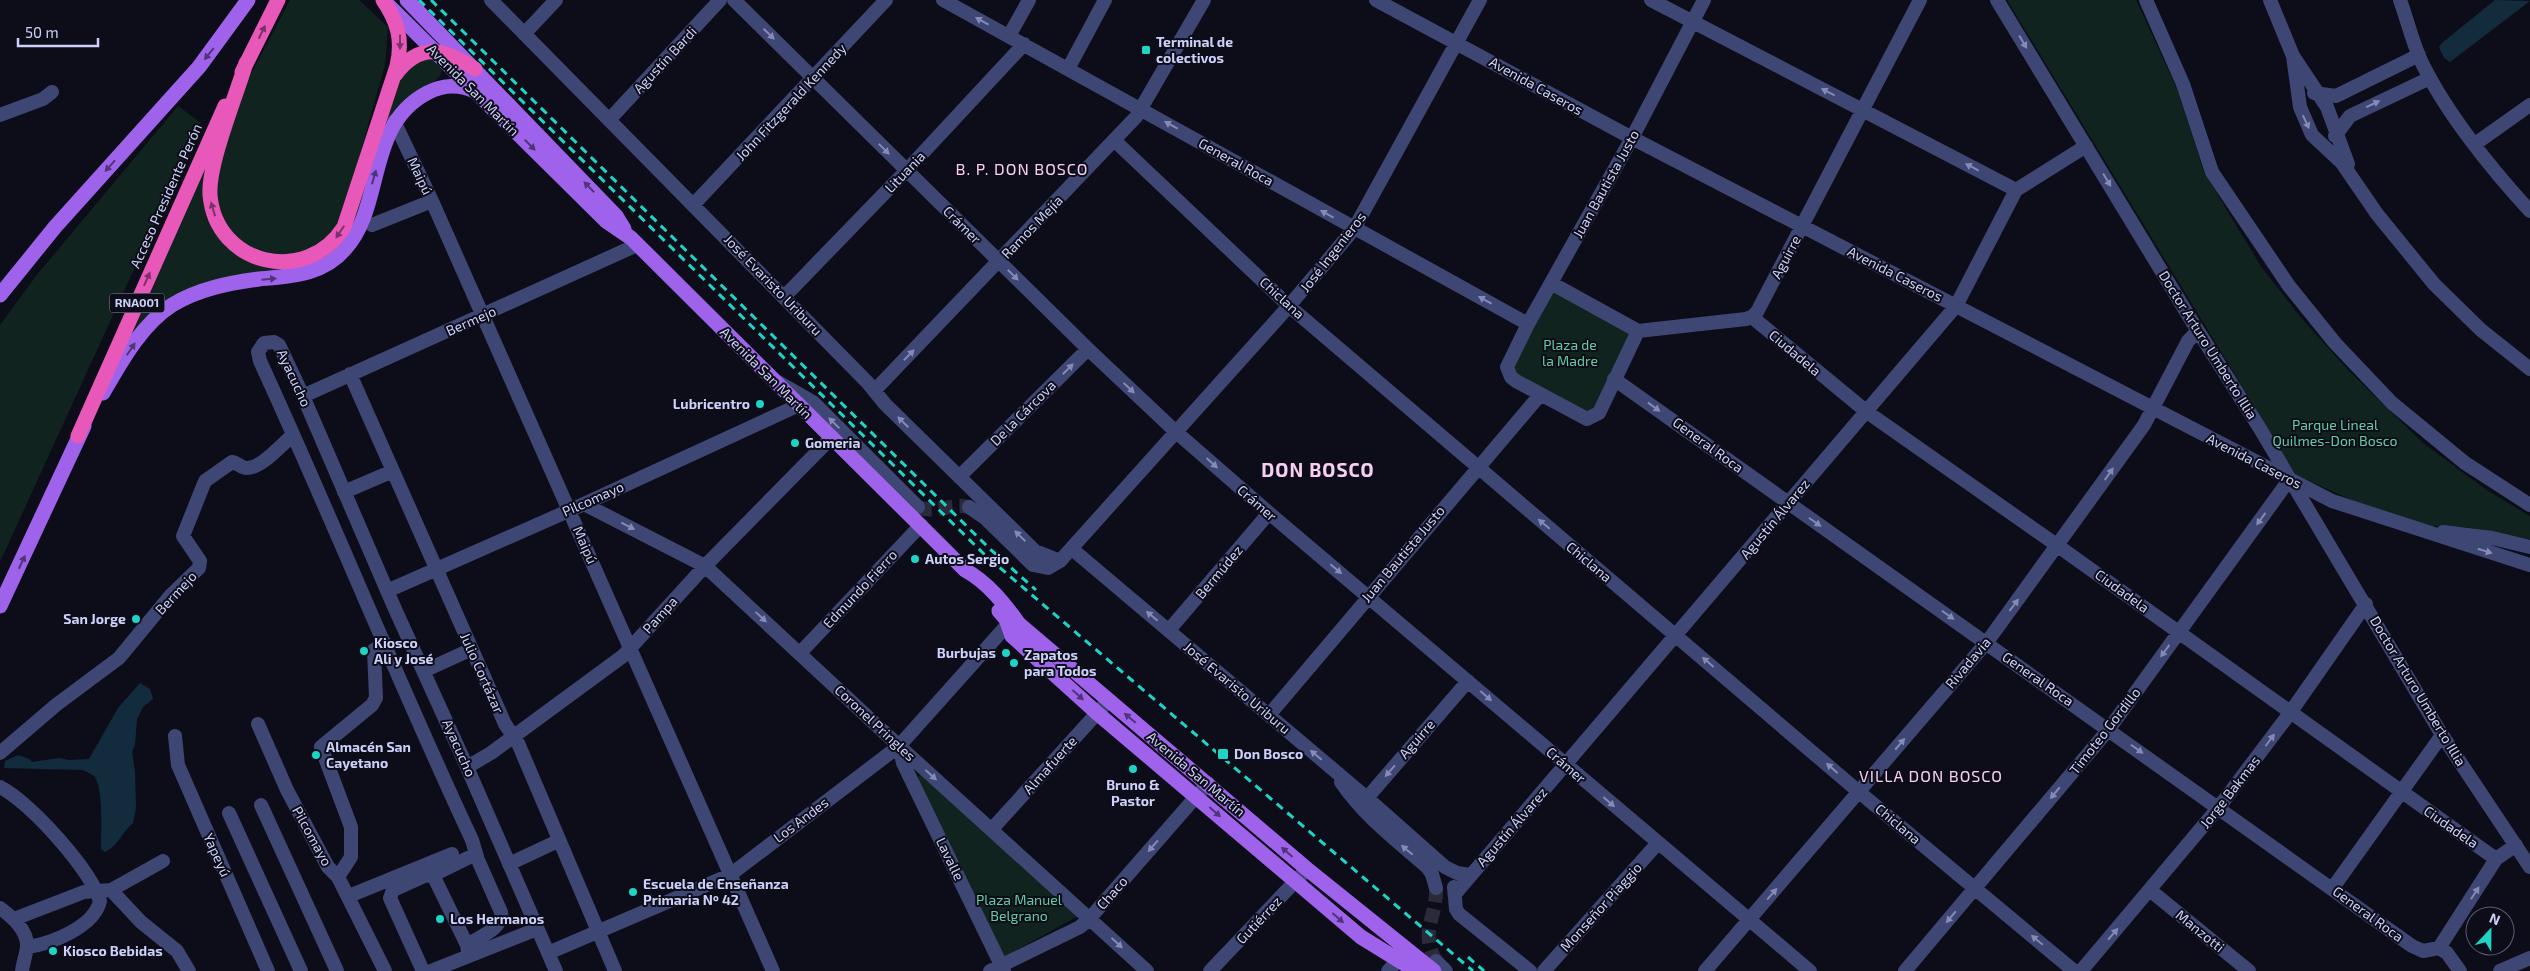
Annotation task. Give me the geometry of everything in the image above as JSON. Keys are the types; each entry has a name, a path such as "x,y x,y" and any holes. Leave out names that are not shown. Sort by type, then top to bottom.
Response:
{"highway":[{"name":"Acceso Presidente Perón","path":"78,436 205,146 278,0"},
{"path":"246,63 212,172 210,193 213,211 225,235 244,252 264,260 284,262 309,258 323,251 340,234 349,215 397,66 400,44 395,19 383,0"},
{"path":"389,87 405,63 420,54 443,56 476,69"}],"main road":[{"path":"0,295 50,233 199,67 248,0"},
{"name":"Avenida San Martín","path":"383,0 443,56 476,92 606,221 634,242 921,525 965,570 973,585 1002,613 1008,623 1010,632 1017,641 1097,713 1361,937 1416,971"},
{"name":"Avenida San Martín","path":"407,0 476,69 616,216 634,242"},
{"path":"0,606 78,436 130,349 149,325 165,310 189,296 216,287 311,272 324,266 346,249 361,223 377,168 394,121 412,102 432,90 441,81 443,56 439,32"},
{"path":"432,90 458,86 476,92"},
{"name":"Avenida San Martín","path":"965,570 976,576 998,597 1019,624 1307,869 1398,961 1435,966"},
{"path":"1017,641 1027,640 1032,643 1072,677 1077,673"}],"street":[{"name":"José Evaristo Uriburu","path":"491,0 694,204 875,390 885,404 959,477 1035,551 1060,561"},
{"path":"524,34 556,0"},
{"name":"Agustín Bardi","path":"609,120 720,0"},
{"name":"Crámer","path":"734,0 1088,349 1176,431 1269,514 1468,680 1657,844 1810,971"},
{"name":"John Fitzgerald Kennedy","path":"694,204 886,0"},
{"name":"General Roca","path":"943,0 1528,324"},
{"path":"1008,36 1028,0"},
{"path":"1068,69 1105,0"},
{"name":"Ramos Mejía","path":"875,390 1115,141 1142,109 1204,0"},
{"name":"Avenida Caseros","path":"1376,0 1632,138 2289,480 2345,506 2530,565"},
{"name":"José Ingenieros","path":"1060,561 1289,306 1354,229 1480,0"},
{"path":"1651,0 2016,190 2086,146"},
{"name":"Juan Bautista Justo","path":"1269,715 1477,467 1540,395 1511,377 1507,366 1528,324 1632,138 1704,0"},
{"name":"Aguirre","path":"1752,317 1802,226 1920,0"},
{"name":"Doctor Arturo Umberto Illia","path":"1997,0 2366,604 2442,735 2530,867"},
{"path":"2146,0 2184,84 2212,172 2293,292 2335,343 2392,403 2465,463 2530,505"},
{"path":"2270,0 2293,56 2319,94 2331,116 2356,183"},
{"path":"2400,0 2419,55 2430,78 2475,144 2530,211"},
{"name":"Lituania","path":"784,297 906,171 1024,44"},
{"path":"2298,99 2307,93 2336,96 2419,55"},
{"path":"2293,56 2298,99 2306,124 2319,142 2337,157 2397,240 2434,284 2481,330 2530,369"},
{"path":"2319,142 2328,142 2337,135 2350,116 2430,78"},
{"path":"0,115 43,99 52,92"},
{"path":"2475,144 2530,105"},
{"name":"Maipú","path":"394,121 432,200 482,317 570,510 773,971"},
{"name":"Chiclana","path":"1115,141 1289,306 1860,792 2074,971"},
{"name":"Agustín Álvarez","path":"1456,894 1470,875 1566,765 1956,306 2016,190"},
{"path":"372,225 432,200"},
{"name":"Bermejo","path":"304,396 482,317 634,242"},
{"path":"1551,283 1638,331 1752,317"},
{"name":"Ciudadela","path":"1752,317 1866,412 2058,546 2496,859"},
{"path":"1540,395 1587,419 1599,413 1638,331"},
{"name":"Rivadavia","path":"1705,971 1860,792 1986,642 2058,546 2153,409 2188,341 2198,331"},
{"name":"Ayacucho","path":"468,950 499,924 502,917 475,850 406,698 382,637 260,361 258,352 264,342 274,342 279,345 304,396 394,609 468,767 556,971"},
{"name":"De la Cárcova","path":"959,477 1088,349"},
{"name":"Julio Cortázar","path":"350,374 505,724 513,735 615,971"},
{"name":"General Roca","path":"1614,379 2220,807 2412,946 2423,951 2439,948"},
{"path":"774,380 812,402 918,507"},
{"name":"Pilcomayo","path":"386,590 584,504 799,405"},
{"name":"Bermejo","path":"0,753 56,705 119,658 171,595 199,568 200,561 183,536 205,481 232,462 244,468 254,467 276,452 293,435"},
{"name":"Pampa","path":"468,767 491,753 623,656 705,566 831,438"},
{"path":"344,492 393,471"},
{"name":"Timoteo Gordillo","path":"1905,971 2109,729 2289,480"},
{"name":"Coronel Pringles","path":"584,504 705,566 899,746 1147,971"},
{"path":"969,507 985,518 1032,565 1048,568 1060,561"},
{"name":"Bermúdez","path":"1169,630 1269,514"},
{"name":"Edmundo Fierro","path":"800,653 921,525"},
{"name":"Avenida Caseros","path":"2422,531 2471,534 2529,547"},
{"name":"José Evaristo Uriburu","path":"1072,549 1367,798 1445,867 1457,873 1470,875"},
{"name":"Jorge Bakmas","path":"2081,971 2151,891 2220,807 2290,713 2366,604"},
{"path":"338,877 351,857 351,827 321,747 372,705 377,691 374,650 394,609"},
{"name":"Los Andes","path":"548,953 730,875 899,746 1008,623"},
{"path":"424,671 472,649"},
{"name":"Aguirre","path":"1367,798 1468,680"},
{"name":"Almafuerte","path":"992,829 1108,700"},
{"name":"Pilcomayo","path":"258,724 287,790 328,866 338,877 349,896 385,971"},
{"path":"2332,889 2442,735"},
{"name":"Yapeyú","path":"175,736 178,765 268,971"},
{"name":"Lavalle","path":"899,746 903,763 998,969"},
{"path":"1334,770 1357,805 1426,867 1432,874 1436,888"},
{"name":"Chaco","path":"998,969 1080,927 1208,783"},
{"path":"0,787 14,794 31,809 55,836 96,889 100,901 92,918 70,931 37,946 27,948"},
{"path":"260,804 338,971"},
{"path":"229,813 301,971"},
{"path":"509,864 558,841"},
{"name":"Monseñor Piaggio","path":"1544,971 1657,844"},
{"path":"2460,971 2447,953 2439,948 2496,859 2516,845"},
{"path":"423,971 390,898 391,893 393,890 424,876 432,875 475,850"},
{"path":"349,896 475,850"},
{"path":"14,919 84,892 96,889 111,890 163,861"},
{"name":"José Evaristo Uriburu","path":"1445,867 1453,881 1456,894 1456,910 1459,914 1530,971"},
{"name":"Gutiérrez","path":"1210,971 1307,869"},
{"path":"432,875 468,950"},
{"path":"111,890 141,922 177,951 189,971"},
{"name":"Manzotti","path":"2151,891 2249,971"},
{"path":"0,908 19,925 27,948 22,971"},
{"path":"431,971 468,950 538,929"},
{"path":"2500,971 2530,958"},
{"path":"1435,966 1446,971"}],"green space":[{"path":"290,0 359,0 388,27 385,65 343,214 333,233 301,255 263,254 231,235 219,216 215,195 223,154 242,91"},
{"name":"Parque Lineal Quilmes-Don Bosco","path":"2007,0 2136,0 2177,89 2204,172 2262,268 2303,320 2349,371 2423,443 2488,491 2530,516 2530,539 2465,527 2432,526 2372,509 2296,475"},
{"path":"432,56 443,67 440,76 434,82 404,101 390,118 354,228 324,262 222,281 126,338 208,156 203,196 209,219 217,229 256,261 333,247 391,91 410,65"},
{"path":"178,106 201,123 0,562 0,325 36,276"},
{"name":"Plaza de la Madre","path":"1551,283 1638,331 1596,416 1516,381 1510,359"},
{"name":"Plaza Manuel Belgrano","path":"920,775 1080,915 1004,957 916,779"}],"water":[{"path":"2495,0 2530,1 2450,62 2444,58 2439,47 2442,43"},
{"path":"140,683 150,689 153,699 143,707 137,719 135,744 132,752 135,772 136,808 133,823 113,846 105,852 101,849 101,800 94,776 83,770 4,768 5,761 18,755 32,762 59,758 69,760 89,759 118,708"}],"tunnel":[{"path":"918,507 924,509 956,506 969,507"},
{"path":"1436,888 1436,899 1429,933 1431,950 1436,961"}],"railway":[{"path":"419,0 985,555 1473,971"},
{"path":"431,0 990,549 1036,590"},
{"path":"1468,957 1484,971"}],"place":[{"name":"Terminal de colectivos","path":"1146,50"},
{"name":"Lubricentro","path":"760,404"},
{"name":"Gomeria","path":"795,443"},
{"name":"Autos Sergio","path":"915,559"},
{"name":"San Jorge","path":"136,619"},
{"name":"Kiosco Ali y José","path":"364,651"},
{"name":"Burbujas","path":"1006,653"},
{"name":"Zapatos para Todos","path":"1014,663"},
{"name":"Don Bosco","path":"1223,754"},
{"name":"Almacén San Cayetano","path":"316,755"},
{"name":"Bruno & Pastor","path":"1133,769"},
{"name":"Escuela de Enseñanza Primaria Nº 42","path":"633,892"},
{"name":"Los Hermanos","path":"440,919"},
{"name":"Kiosco Bebidas","path":"53,951"}],"district":[{"name":"B. P. DON BOSCO","path":"1022,169"},
{"name":"DON BOSCO","path":"1318,470"},
{"name":"VILLA DON BOSCO","path":"1931,776"}]}
